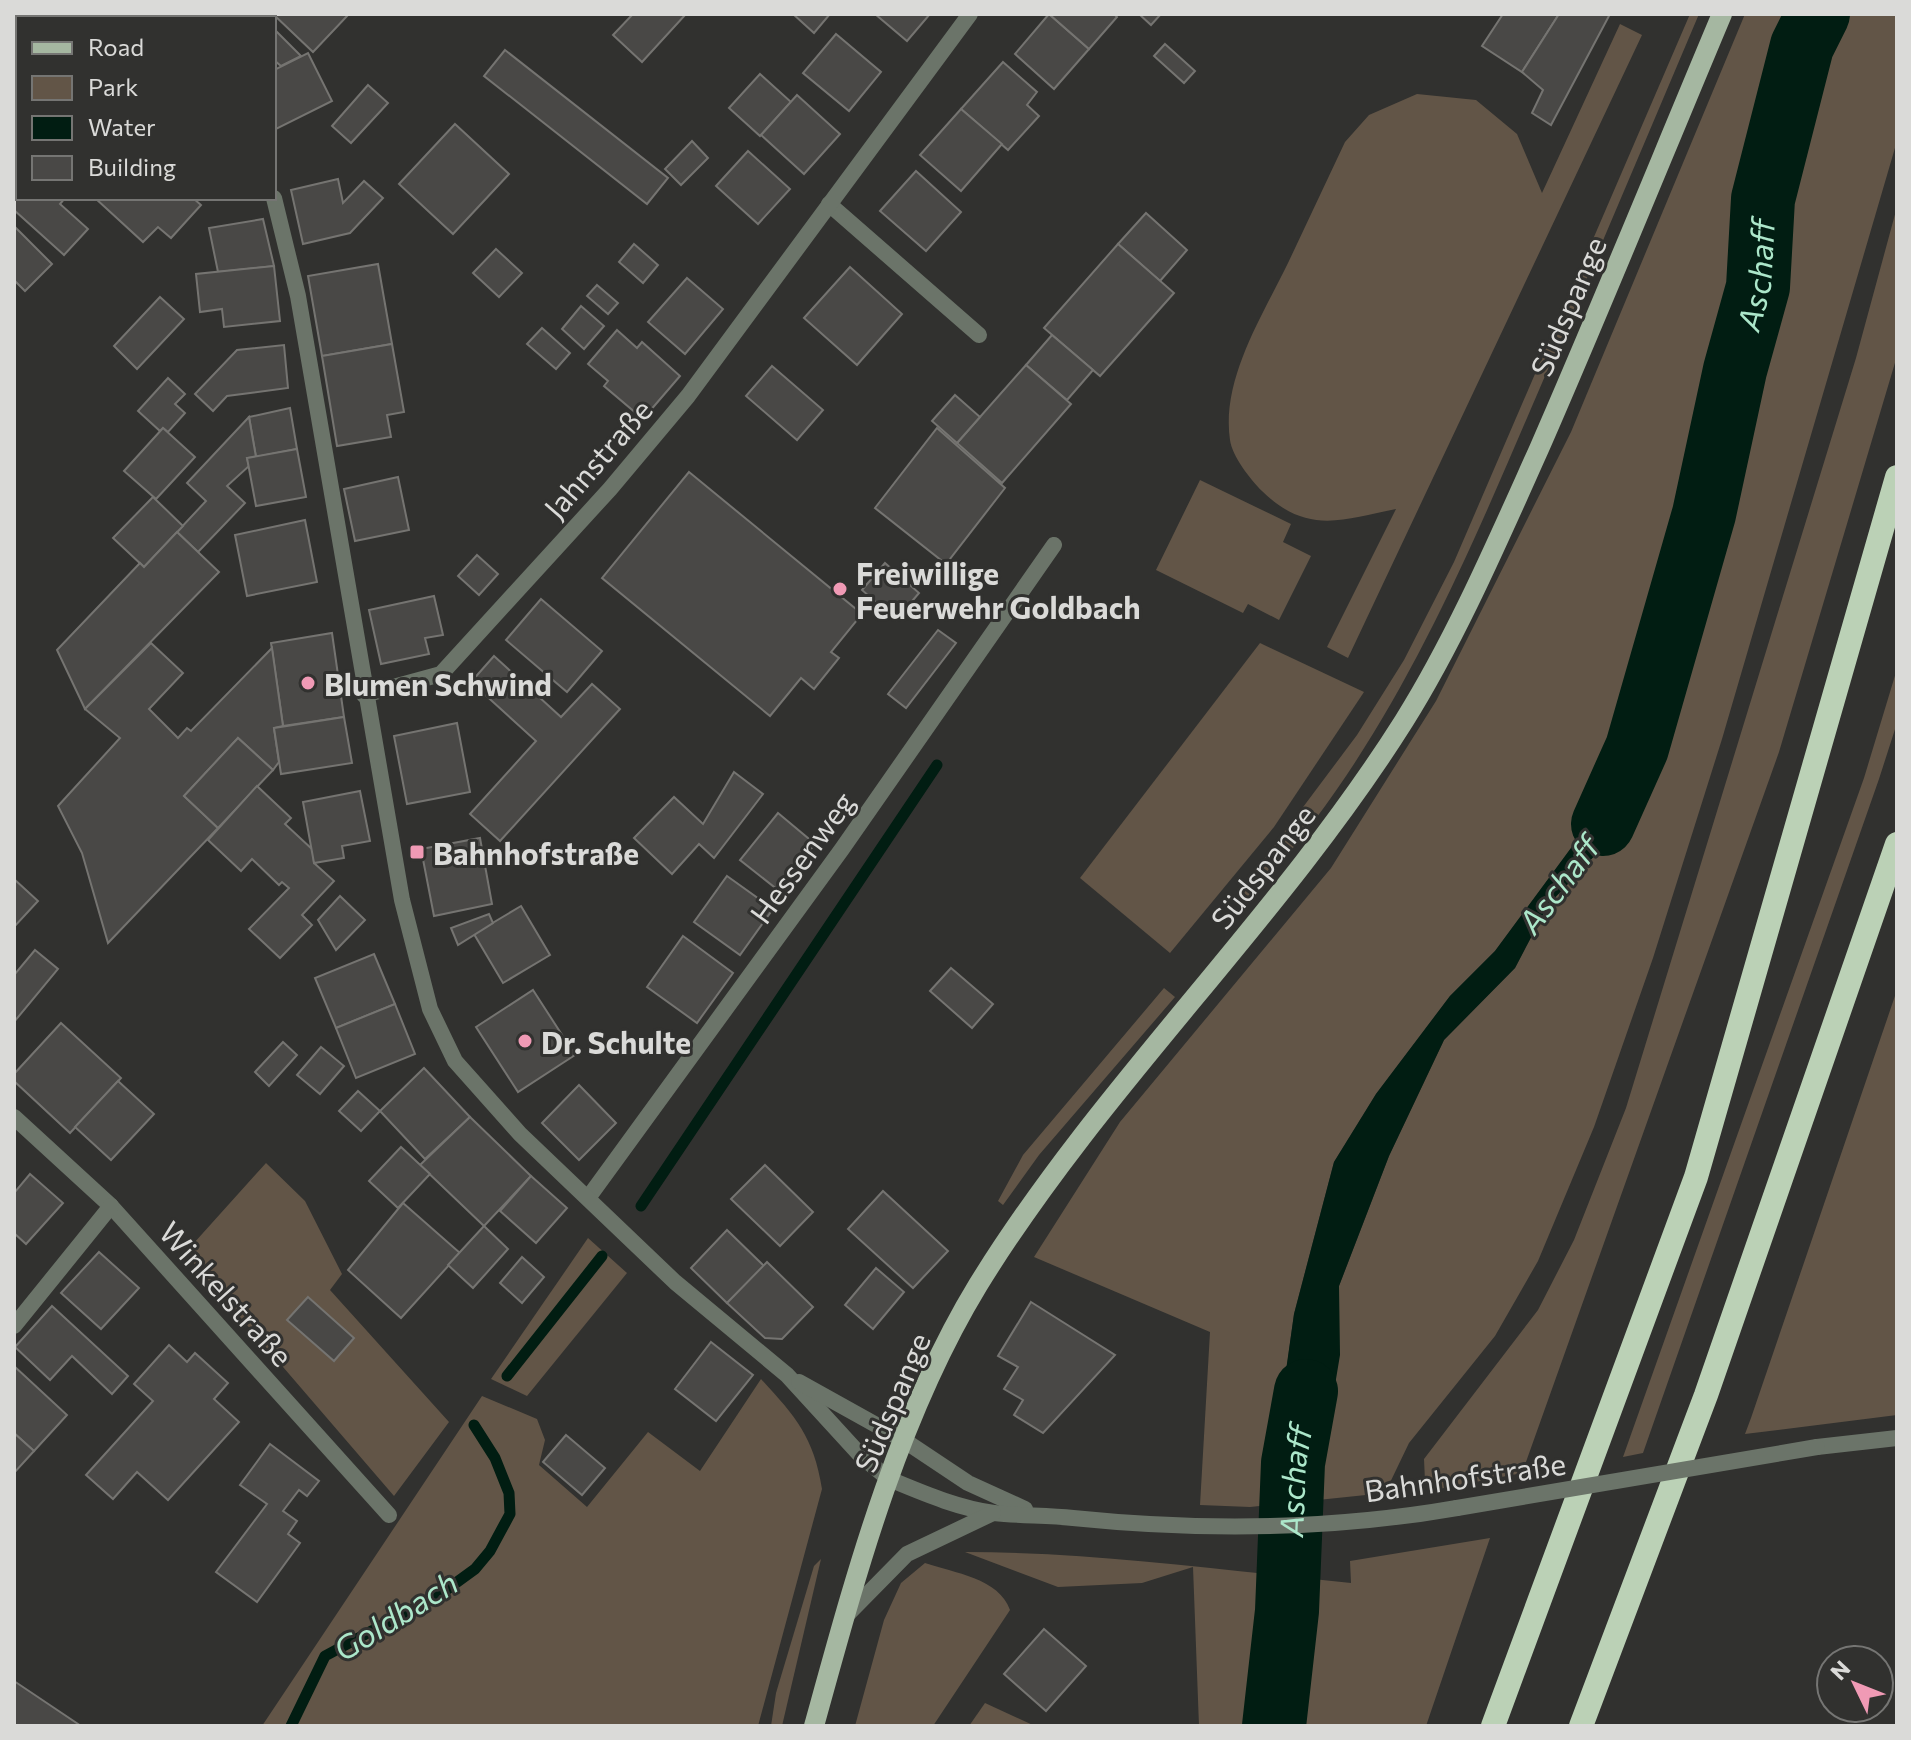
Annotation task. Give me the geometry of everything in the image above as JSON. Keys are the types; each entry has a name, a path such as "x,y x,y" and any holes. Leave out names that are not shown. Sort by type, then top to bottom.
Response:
{"highway":[{"path":"1493,1726 1696,1177 1897,477"},
{"path":"1581,1726 1706,1395 1897,844"}],"main road":[{"name":"Südspange","path":"814,1726 844,1618 889,1479 977,1288 1072,1146 1299,872 1407,718 1493,551 1722,14"}],"street":[{"name":"Jahnstraße","path":"364,695 441,674 610,489 688,396 970,14"},
{"name":"Bahnhofstraße","path":"274,200 298,296 364,695 392,830 402,900 430,1009 455,1061 520,1134 675,1282 787,1375 862,1457 889,1479 936,1499 993,1513 1205,1528 1406,1517 1817,1447 1897,1438"},
{"path":"829,204 979,335"},
{"name":"Hessenweg","path":"588,1198 842,849 1054,545"},
{"name":"Winkelstraße","path":"14,1117 111,1206 389,1515"},
{"path":"14,1326 111,1206"},
{"name":"Bahnhofstraße","path":"787,1375 905,1441 968,1483 1038,1514"},
{"name":"Bahnhofstraße","path":"844,1618 907,1554 993,1513"}],"green space":[{"path":"1690,14 1699,14 1502,476 1443,606 1375,731 1336,791 1246,901 1239,898 1244,886 1357,735 1404,660 1454,562"},
{"path":"1745,14 1897,14 1897,141 1722,739 1653,958 1594,1127 1538,1261 1495,1336 1409,1443 1385,1493 1250,1507 1200,1505 1210,1332 1034,1257 1120,1122 1331,868 1436,701 1571,432","holes":["1662,720 1615,834 1548,905 1515,968 1444,1040 1389,1156 1339,1286 1271,1483 1294,1314 1334,1162 1376,1094 1450,996 1495,951 1588,825 1619,762"]},
{"path":"1620,24 1642,35 1348,658 1327,647 1396,509 1342,520 1310,519 1278,505 1257,486 1238,460 1230,440 1232,394 1246,348 1345,142 1369,115 1417,94 1476,100 1517,134 1542,193"},
{"path":"1897,207 1897,356 1779,752 1522,1473 1439,1489 1425,1481 1424,1459 1538,1310 1574,1240 1626,1108 1856,358"},
{"path":"1200,480 1291,524 1283,542 1311,556 1279,620 1248,604 1243,613 1156,570"},
{"path":"1260,643 1364,692 1274,827 1170,953 1080,878"},
{"path":"1897,669 1897,723 1879,779 1643,1453 1623,1457 1864,778"},
{"path":"1164,988 1175,997 1039,1155 1003,1205 998,1201 1023,1155"},
{"path":"1897,990 1897,1415 1745,1434 1751,1418"},
{"path":"266,1163 305,1201 342,1274 330,1290 449,1422 394,1496 185,1253"},
{"path":"588,1238 627,1273 527,1396 491,1379"},
{"path":"761,1379 801,1428 814,1455 822,1489 758,1726 262,1726 482,1396 537,1419 545,1440 539,1465 587,1507 648,1432 700,1471"},
{"path":"1490,1538 1426,1726 1199,1726 1193,1567 1142,1583 1058,1587 965,1552 1110,1558 1351,1583 1350,1561"},
{"path":"821,1559 782,1726 771,1726 776,1693 814,1566"},
{"path":"925,1563 986,1584 1004,1599 1010,1610 933,1726 855,1726 884,1620 901,1583"},
{"path":"985,1703 1035,1726 969,1726"}],"water":[{"path":"1664,718 1615,834 1548,905 1515,968 1444,1040 1389,1156 1339,1286 1340,1355 1321,1469 1270,1483 1294,1314 1334,1162 1376,1094 1450,996 1495,951 1588,825 1619,762"}],"building":[{"path":"14,14 18,16 16,16 16,75"},
{"path":"51,14 96,14 94,16"},
{"path":"259,14 261,16 225,16"},
{"path":"273,14 349,14 313,52"},
{"path":"633,14 686,14 642,62 613,35"},
{"path":"793,14 830,14 814,33"},
{"path":"875,14 930,14 907,41"},
{"path":"1049,14 1089,49 1054,89 1015,54"},
{"path":"1049,14 1114,14 1117,17 1089,49"},
{"path":"1139,14 1161,14 1151,25"},
{"path":"1503,14 1559,14 1522,72 1482,46"},
{"path":"1559,14 1610,14 1551,125 1532,113 1543,90 1522,72"},
{"path":"276,31 301,56 281,66 276,62"},
{"path":"836,34 881,72 849,111 803,73"},
{"path":"1165,44 1195,71 1184,83 1154,56"},
{"path":"505,50 668,178 647,204 484,76"},
{"path":"308,53 332,101 276,129 276,69"},
{"path":"1003,62 1037,92 1027,105 1039,116 1008,150 961,109"},
{"path":"760,74 791,102 760,136 729,108"},
{"path":"368,85 388,103 351,143 332,126"},
{"path":"797,95 840,134 804,174 761,135"},
{"path":"961,109 1002,144 961,191 920,155"},
{"path":"455,124 509,174 453,234 399,184"},
{"path":"692,141 708,158 681,185 665,169"},
{"path":"748,151 790,189 758,224 716,186"},
{"path":"16,152 16,200 63,200 60,204 88,229 64,255 14,210"},
{"path":"916,171 961,212 926,251 880,211"},
{"path":"338,179 343,203 364,181 383,198 350,233 303,244 291,190"},
{"path":"97,200 195,200 201,205 171,238 158,227 143,242"},
{"path":"1146,213 1187,250 1160,281 1118,244"},
{"path":"263,219 274,266 218,272 209,228"},
{"path":"14,226 52,264 25,291 14,280"},
{"path":"634,244 658,265 643,283 619,262"},
{"path":"1118,244 1174,293 1100,376 1044,328"},
{"path":"496,249 522,273 499,297 473,273"},
{"path":"378,264 392,344 322,356 308,276"},
{"path":"274,266 280,321 224,327 222,309 200,312 196,274"},
{"path":"850,267 902,314 857,365 804,318"},
{"path":"687,278 723,309 685,354 648,322"},
{"path":"597,285 618,303 608,314 587,296"},
{"path":"160,297 184,319 137,369 114,346"},
{"path":"581,306 604,326 584,349 562,329"},
{"path":"542,328 570,353 556,369 527,344"},
{"path":"617,330 637,348 642,342 680,376 643,419 604,386 608,381 588,364"},
{"path":"1052,335 1093,370 1067,400 1026,365"},
{"path":"392,344 404,412 387,415 391,437 337,446 322,356"},
{"path":"284,345 288,388 227,396 213,411 195,394 237,350"},
{"path":"1026,365 1071,404 1002,483 957,443"},
{"path":"772,366 823,410 797,440 746,396"},
{"path":"168,378 185,394 175,404 185,413 168,432 163,428 160,431 138,411"},
{"path":"955,395 980,417 957,443 932,421"},
{"path":"290,408 297,449 256,457 249,417"},
{"path":"249,417 256,457 247,458 249,466 227,486 245,503 198,552 177,532 206,501 187,483"},
{"path":"163,428 195,457 156,499 124,471"},
{"path":"937,428 1005,488 946,564 875,508"},
{"path":"297,449 306,497 256,506 247,458"},
{"path":"689,472 862,614 831,652 839,658 814,689 801,678 770,716 602,578"},
{"path":"398,477 409,530 355,541 344,489"},
{"path":"153,497 183,526 144,567 113,538"},
{"path":"305,520 317,582 247,596 235,535"},
{"path":"177,532 219,572 85,709 57,650 140,563 144,567"},
{"path":"477,555 498,574 479,595 458,576"},
{"path":"885,563 919,593 896,620 862,590"},
{"path":"434,596 443,635 425,638 429,654 381,664 369,610"},
{"path":"541,599 602,651 567,692 506,640"},
{"path":"938,630 956,643 906,708 888,694"},
{"name":"Blumen Schwind","path":"332,633 344,717 283,726 271,643"},
{"path":"151,643 183,673 149,709 178,738 187,728 191,731 272,648 283,726 274,728 279,762 273,770 238,738 184,796 218,828 108,943 82,853 58,806 120,738 85,709"},
{"path":"494,656 561,717 592,684 620,709 500,841 470,814 536,741 471,682"},
{"path":"344,717 352,763 281,774 274,728"},
{"path":"457,723 470,792 407,804 394,736"},
{"path":"238,738 273,770 218,828 184,796"},
{"path":"734,772 763,794 714,858 699,844 672,874 634,838 674,797 703,824"},
{"path":"257,786 291,818 285,824 313,850 314,863 334,881 302,915 312,925 280,958 249,929 289,888 282,882 279,885 252,859 241,871 208,840"},
{"path":"360,791 370,841 342,846 344,858 314,863 303,802"},
{"path":"778,813 815,844 778,890 740,860"},
{"path":"480,838 492,904 434,916 421,849"},
{"path":"727,876 773,909 740,955 694,922"},
{"path":"14,879 38,901 14,927"},
{"path":"340,896 365,920 336,950 318,920"},
{"path":"521,906 550,955 503,983 474,934"},
{"path":"489,914 493,923 458,945 451,928"},
{"path":"683,936 733,973 697,1023 647,987"},
{"path":"35,950 58,969 14,1022 14,975"},
{"path":"374,954 395,1004 336,1028 315,978"},
{"path":"951,968 993,1004 972,1028 930,991"},
{"name":"Dr. Schulte","path":"533,990 575,1055 518,1092 476,1027"},
{"path":"395,1004 415,1054 356,1078 336,1028"},
{"path":"61,1023 121,1078 70,1133 14,1081 14,1074"},
{"path":"283,1042 297,1055 269,1086 255,1072"},
{"path":"321,1047 344,1066 320,1094 297,1075"},
{"path":"424,1068 470,1117 425,1159 380,1111"},
{"path":"118,1081 154,1114 111,1160 75,1127"},
{"path":"579,1085 616,1123 579,1160 542,1123"},
{"path":"358,1091 380,1111 361,1131 339,1111"},
{"path":"470,1117 531,1176 484,1226 420,1165"},
{"path":"401,1147 430,1174 398,1208 369,1181"},
{"path":"765,1165 813,1212 780,1246 731,1199"},
{"path":"30,1174 63,1203 26,1244 14,1233 14,1193"},
{"path":"531,1176 567,1208 536,1243 500,1211"},
{"path":"883,1191 948,1251 913,1288 848,1229"},
{"path":"403,1203 460,1253 401,1318 348,1270"},
{"path":"484,1226 508,1249 473,1288 448,1265"},
{"path":"727,1230 764,1266 727,1303 691,1268"},
{"path":"99,1252 139,1288 101,1329 61,1293"},
{"path":"522,1257 544,1277 522,1303 500,1283"},
{"path":"767,1262 813,1307 782,1339 765,1338 727,1303"},
{"path":"876,1268 904,1292 873,1329 845,1305"},
{"path":"308,1297 354,1338 334,1361 287,1320"},
{"path":"1031,1302 1115,1355 1043,1433 1014,1415 1023,1400 1004,1389 1018,1367 998,1356"},
{"path":"52,1306 128,1376 112,1394 72,1356 50,1380 15,1347"},
{"path":"711,1342 753,1375 716,1421 675,1389"},
{"path":"169,1345 187,1362 195,1353 228,1383 214,1399 239,1422 168,1500 137,1472 113,1499 86,1475 153,1401 134,1384"},
{"path":"14,1366 67,1415 34,1451 14,1433"},
{"path":"14,1433 34,1451 14,1473"},
{"path":"566,1435 605,1468 582,1495 543,1462"},
{"path":"270,1444 319,1481 307,1496 299,1490 283,1511 297,1521 288,1534 300,1543 257,1602 216,1572 267,1504 240,1485"},
{"path":"1044,1629 1086,1666 1046,1711 1004,1674"},
{"path":"14,1681 81,1726 14,1726"}],"waterway":[{"name":"Aschaff","path":"1603,824 1637,748 1704,514 1735,370 1758,287 1763,199 1802,46 1818,14"},
{"path":"641,1206 937,765"},
{"path":"507,1376 602,1256"},
{"name":"Aschaff","path":"1274,1726 1287,1611 1293,1463 1306,1391"},
{"name":"Goldbach","path":"291,1726 325,1656 442,1593 475,1569 490,1551 510,1514 509,1493 495,1458 474,1425"}],"place":[{"name":"Freiwillige Feuerwehr Goldbach","path":"840,589"},
{"name":"Blumen Schwind","path":"308,683"},
{"name":"Bahnhofstraße","path":"417,852"},
{"name":"Dr. Schulte","path":"525,1041"}]}
